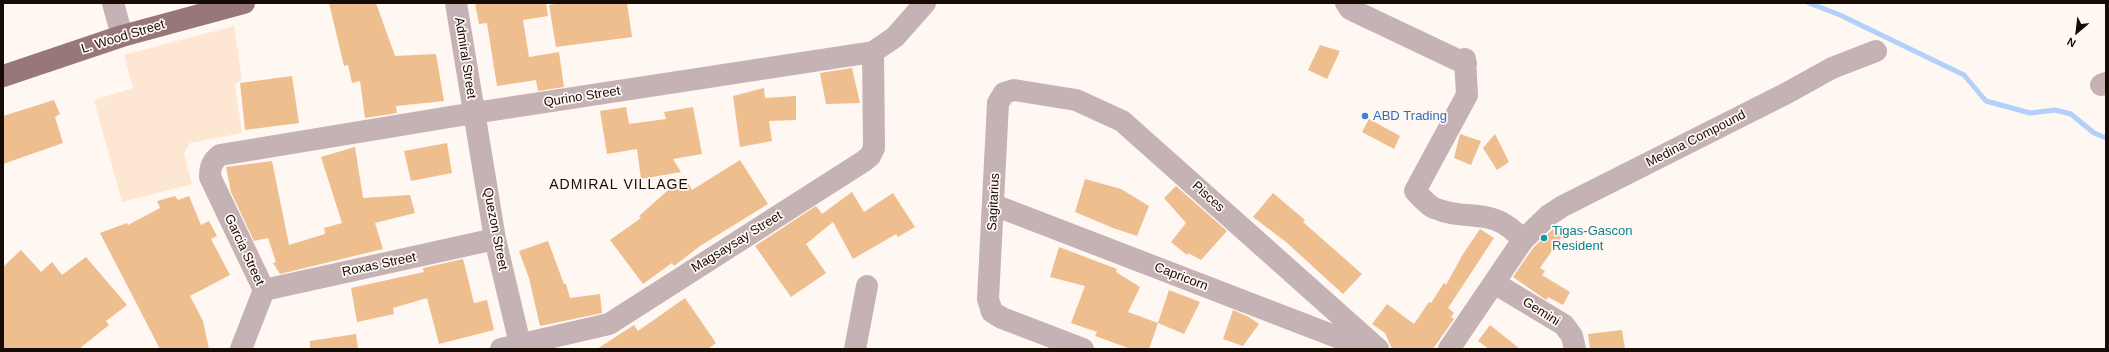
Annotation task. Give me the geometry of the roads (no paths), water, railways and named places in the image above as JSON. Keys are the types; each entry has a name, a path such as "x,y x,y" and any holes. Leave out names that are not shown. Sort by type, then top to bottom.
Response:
{"main road":[{"name":"L. Wood Street","path":"3,76 122,36 244,3"}],"street":[{"path":"113,3 122,36"},
{"name":"Admiral Street","path":"456,3 474,113"},
{"name":"Qurino Street","path":"220,155 474,113 873,52 895,37 925,3"},
{"path":"1346,3 1350,9 1466,61 1467,94 1415,192 1433,207 1455,213 1490,217 1513,228 1523,240 1496,284 1449,349"},
{"name":"Medina Compound","path":"1523,240 1549,214 1563,206 1787,93 1832,68 1876,51"},
{"name":"Magsaysay Street","path":"510,347 609,324 864,161 870,156 874,148 873,52"},
{"name":"Sagitarius","path":"1014,90 1004,93 998,103 994,205 988,299 992,312 1002,318 1083,349"},
{"name":"Pisces","path":"1014,90 1076,100 1122,121 1378,349"},
{"name":"Quezon Street","path":"474,113 495,239 510,347"},
{"name":"Garcia Street","path":"220,155 214,160 210,168 210,177 264,290 241,349"},
{"name":"Capricorn","path":"994,205 1368,349"},
{"name":"Roxas Street","path":"264,290 495,239"},
{"name":"Gemini","path":"1496,284 1564,325 1572,336 1575,349"},
{"path":"855,349 867,286"}],"waterway":[{"path":"1809,3 1840,15 1964,75 1986,101 2030,113 2055,110 2071,114 2094,133 2106,138"}],"place":[{"name":"ABD Trading","path":"1365,116"},
{"name":"Tigas-Gascon Resident","path":"1544,238"}],"district":[{"name":"ADMIRAL VILLAGE","path":"619,185"}]}
